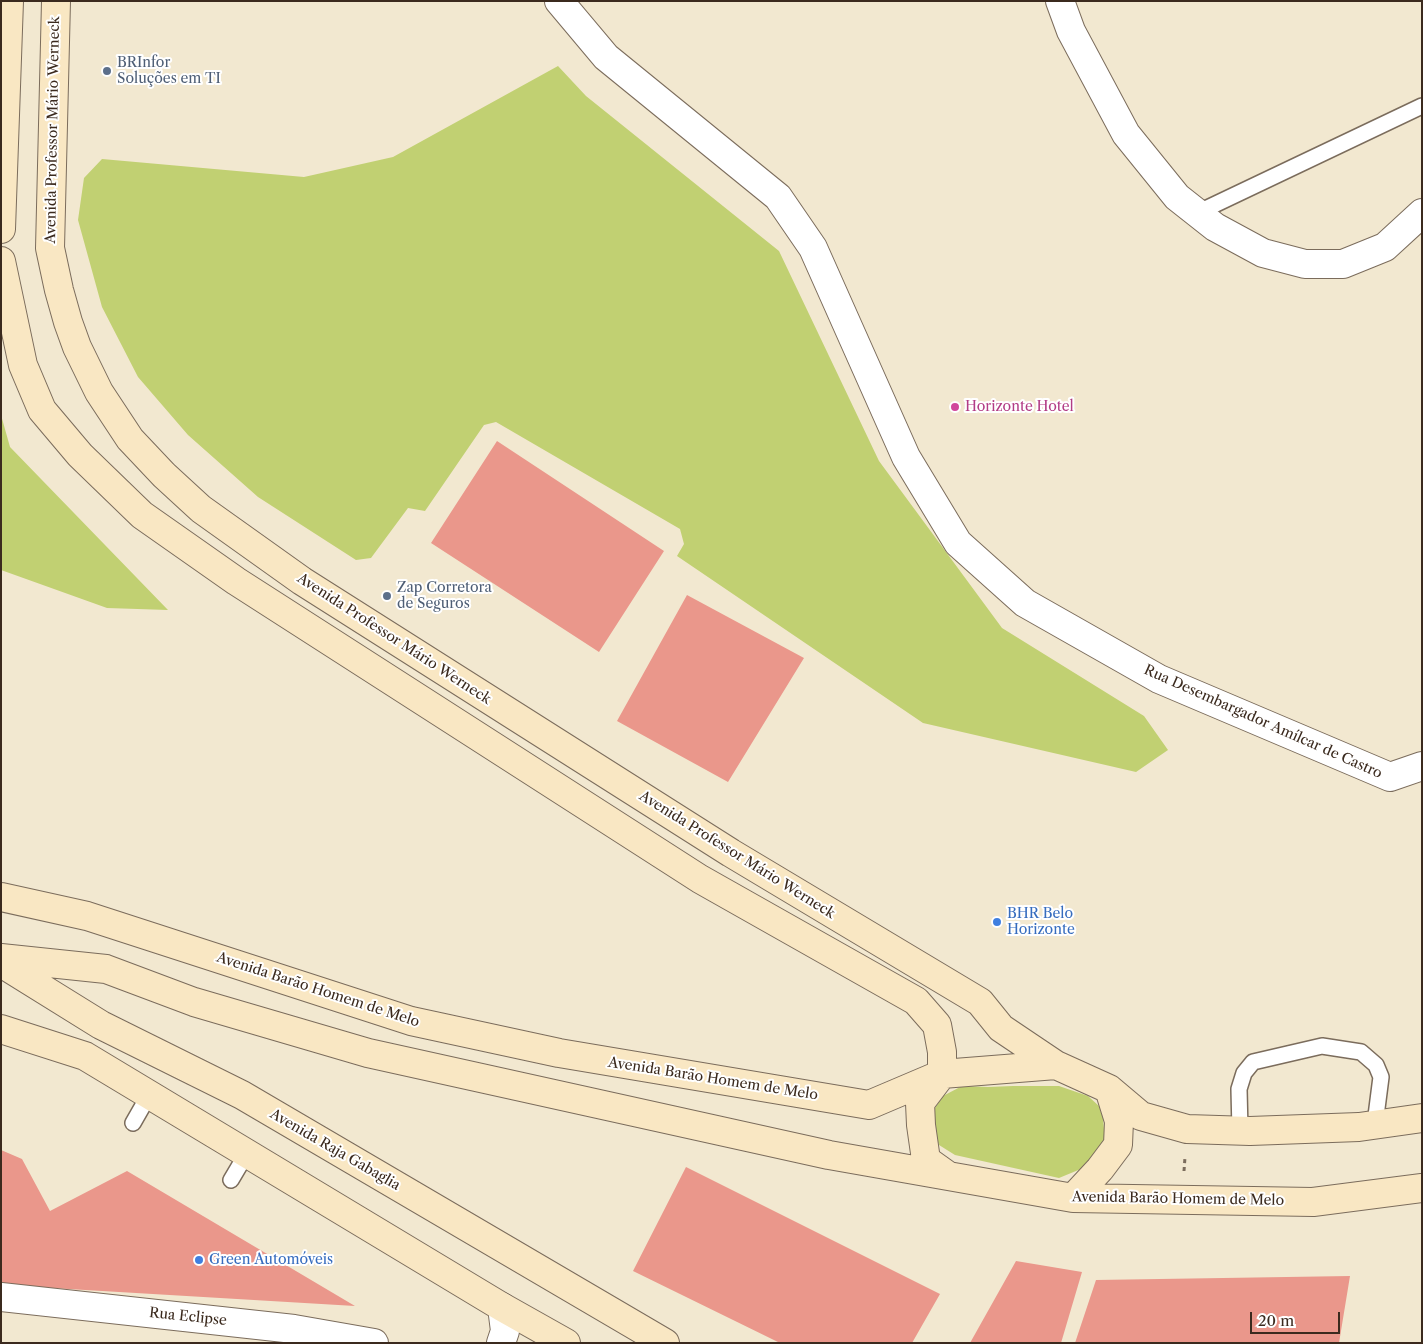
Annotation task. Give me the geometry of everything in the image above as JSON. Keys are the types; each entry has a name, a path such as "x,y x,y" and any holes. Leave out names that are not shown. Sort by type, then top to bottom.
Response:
{"main road":[{"path":"1,230 9,1"},
{"name":"Avenida Professor Mário Werneck","path":"56,1 50,248 66,314 77,347 99,392 130,439 164,475 202,509 302,581 731,854 980,1002 1001,1028 1056,1065"},
{"path":"1,261 23,365 42,410 80,455 142,515 236,581 700,879 916,1001 937,1024 942,1052 942,1074 920,1103 926,1160 947,1175"},
{"path":"700,879 688,865 697,853 709,848 731,854"},
{"name":"Avenida Barão Homem de Melo","path":"1,897 87,916 411,1021 559,1053 869,1104 942,1074 1056,1065 1109,1089 1141,1116 1187,1129 1240,1130 1359,1127 1422,1118"},
{"name":"Avenida Barão Homem de Melo","path":"1,958 106,969 194,1002 368,1053 829,1155 1073,1198 1313,1202 1422,1188"},
{"name":"Avenida Raja Gabaglia","path":"1,963 101,1025 242,1095 665,1343"},
{"path":"1,1029 85,1056 502,1307 566,1343"},
{"path":"1073,1198 1100,1169 1118,1145 1119,1121 1109,1089"}],"street":[{"name":"Rua Desembargador Amílcar de Castro","path":"559,1 606,57 778,197 813,248 906,457 958,543 1025,603 1159,679 1390,778 1422,766"},
{"path":"1060,1 1071,31 1126,134 1177,197 1216,227 1263,253 1305,264 1343,264 1385,247 1422,213"},
{"name":"Rua Eclipse","path":"1,1297 293,1336 374,1343"},
{"path":"501,1343 505,1331 502,1307"}],"lane":[{"path":"1197,213 1422,106"},
{"path":"1240,1130 1239,1088 1244,1074 1253,1062 1322,1046 1362,1052 1376,1066 1381,1077 1376,1116 1377,1124"},
{"path":"132,1123 149,1095"},
{"path":"230,1180 246,1153"}],"path":[{"path":"1178,1201 1184,1174 1187,1129"}],"green space":[{"path":"558,66 586,96 779,251 879,461 1002,628 1144,716 1168,750 1136,772 923,723 677,556 684,544 680,529 496,422 484,425 425,511 408,508 371,558 356,560 258,497 188,435 138,377 102,307 78,220 84,178 102,159 304,177 393,157"},
{"path":"1,415 10,447 168,610 107,608 1,570"},
{"path":"962,1086 1059,1086 1088,1096 1099,1106 1103,1118 1105,1140 1088,1166 1059,1178 955,1155 939,1145 933,1128 933,1111 943,1096"}],"building":[{"path":"497,441 664,551 599,652 431,543"},
{"path":"687,595 804,658 728,782 617,721"},
{"path":"1,1150 22,1159 50,1211 127,1171 355,1306 1,1285"},
{"path":"686,1167 940,1294 912,1343 780,1343 633,1271"},
{"path":"1016,1261 1082,1272 1061,1343 970,1343"},
{"path":"1350,1276 1339,1343 1075,1343 1096,1280"}],"place":[{"name":"BRInfor Soluções em TI","path":"107,71"},
{"name":"Horizonte Hotel","path":"955,407"},
{"name":"Zap Corretora de Seguros","path":"387,596"},
{"name":"BHR Belo Horizonte","path":"997,922"},
{"name":"Green Automóveis","path":"199,1260"}]}
